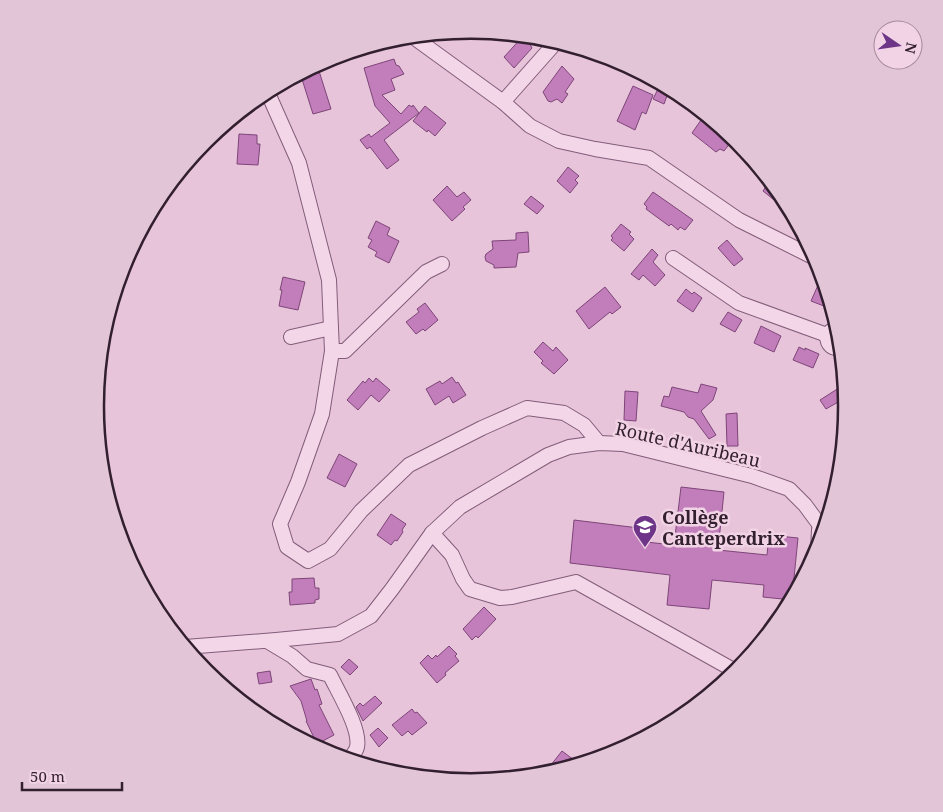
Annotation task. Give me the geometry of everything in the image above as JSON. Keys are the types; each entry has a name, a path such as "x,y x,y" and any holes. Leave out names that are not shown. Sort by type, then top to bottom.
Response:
{"street":[{"path":"421,43 503,102 530,126 559,141 649,158 740,220 805,253"},
{"path":"503,102 551,48"},
{"path":"270,99 298,163 329,280 332,351 322,414 298,482 280,524 287,548 308,561 330,549 361,511 409,464 527,408 564,413 584,425 599,443"},
{"path":"673,258 739,303 831,331"},
{"path":"332,351 345,351 426,272 442,264"},
{"path":"291,337 331,328"},
{"path":"832,335 829,345 834,348"},
{"name":"Route d'Auribeau","path":"194,646 338,634 371,616 392,590 432,533 460,506 548,455 569,447 599,443 623,444 752,476 789,490 805,505 819,524"},
{"path":"432,533 452,554 463,579 470,589 500,598 576,582 729,668"},
{"path":"267,641 292,656 307,669 330,675 353,724 358,740 357,750 353,754"}],"building":[{"path":"518,42 530,44 532,48 514,68 504,57"},
{"path":"394,59 396,65 399,66 404,74 391,79 395,90 382,95 401,114 409,105 412,107 413,105 419,113 384,140 399,160 387,169 370,147 367,149 360,140 369,134 371,137 390,123 375,106 364,68"},
{"path":"562,66 574,79 565,92 568,94 562,103 557,99 551,102 548,101 543,92"},
{"path":"319,72 331,109 313,114 302,80"},
{"path":"633,86 653,95 646,114 642,112 635,130 617,121"},
{"path":"658,90 667,95 664,104 653,99"},
{"path":"425,106 446,123 435,136 413,121"},
{"path":"701,120 729,144 724,151 720,149 716,152 692,133"},
{"path":"239,134 257,135 257,144 260,144 258,165 237,164"},
{"path":"568,167 579,176 575,180 578,183 570,193 557,181"},
{"path":"447,186 457,197 464,192 471,200 463,207 465,209 452,221 433,200"},
{"path":"766,186 778,203 763,191"},
{"path":"653,192 693,220 685,230 680,227 678,230 671,224 669,226 646,209 647,207 644,204"},
{"path":"531,196 544,206 537,214 524,204"},
{"path":"376,221 390,228 387,235 399,241 389,263 375,256 377,252 368,247 372,240 368,238"},
{"path":"621,224 631,232 629,234 634,239 624,251 611,240 613,238 611,236"},
{"path":"528,232 529,252 518,253 516,267 494,268 494,265 486,261 486,254 493,249 492,241 516,240 516,233"},
{"path":"727,240 743,259 734,266 718,248"},
{"path":"652,249 658,255 653,262 665,275 655,286 643,275 639,280 631,274"},
{"path":"283,277 305,282 298,310 279,306"},
{"path":"818,285 825,306 811,301"},
{"path":"605,287 621,307 612,314 610,312 589,329 576,311"},
{"path":"686,289 702,298 693,312 677,301"},
{"path":"425,303 438,320 425,331 423,329 416,334 406,322 419,312 417,309"},
{"path":"728,312 742,320 735,332 720,324"},
{"path":"761,326 781,336 774,352 754,343"},
{"path":"543,342 553,351 556,347 568,360 554,374 541,363 543,361 534,352"},
{"path":"799,347 819,354 813,368 793,360"},
{"path":"452,377 456,383 458,382 466,395 453,403 449,396 435,405 426,389 440,381 442,384"},
{"path":"369,378 373,382 376,378 390,390 379,402 371,395 358,410 347,400 363,381 365,383"},
{"path":"701,384 717,388 713,400 701,411 716,435 709,439 694,419 688,417 684,412 661,406 664,396 669,397 672,387 698,393"},
{"path":"838,388 839,402 826,409 820,400"},
{"path":"625,391 638,392 636,421 624,420"},
{"path":"737,413 738,446 727,446 726,414"},
{"path":"339,454 357,464 345,487 327,478"},
{"name":"Collège Canteperdrix","path":"681,487 724,492 718,550 767,555 769,535 798,538 794,583 784,599 763,597 764,585 712,580 709,609 667,605 670,575 570,563 574,520 647,529 646,542 674,545"},
{"path":"391,514 406,524 397,541 395,540 391,545 377,535"},
{"path":"314,578 315,588 319,588 319,599 315,600 315,603 290,605 289,592 292,592 292,579"},
{"path":"484,607 496,619 478,638 476,636 472,640 463,629"},
{"path":"449,646 457,654 455,656 459,661 437,683 420,663 428,655 432,659 436,655 437,657"},
{"path":"349,659 358,667 350,675 341,667"},
{"path":"270,671 272,682 259,684 257,673"},
{"path":"311,679 322,704 319,705 334,735 322,741 314,737 306,721 301,701 290,686"},
{"path":"375,696 382,703 363,721 356,707 360,703 363,706"},
{"path":"412,709 427,723 412,735 408,731 402,736 392,725"},
{"path":"378,728 388,738 379,747 370,735"},
{"path":"562,751 573,759 567,761 552,764"}],"place":[{"name":"Collège Canteperdrix","path":"645,548"}]}
